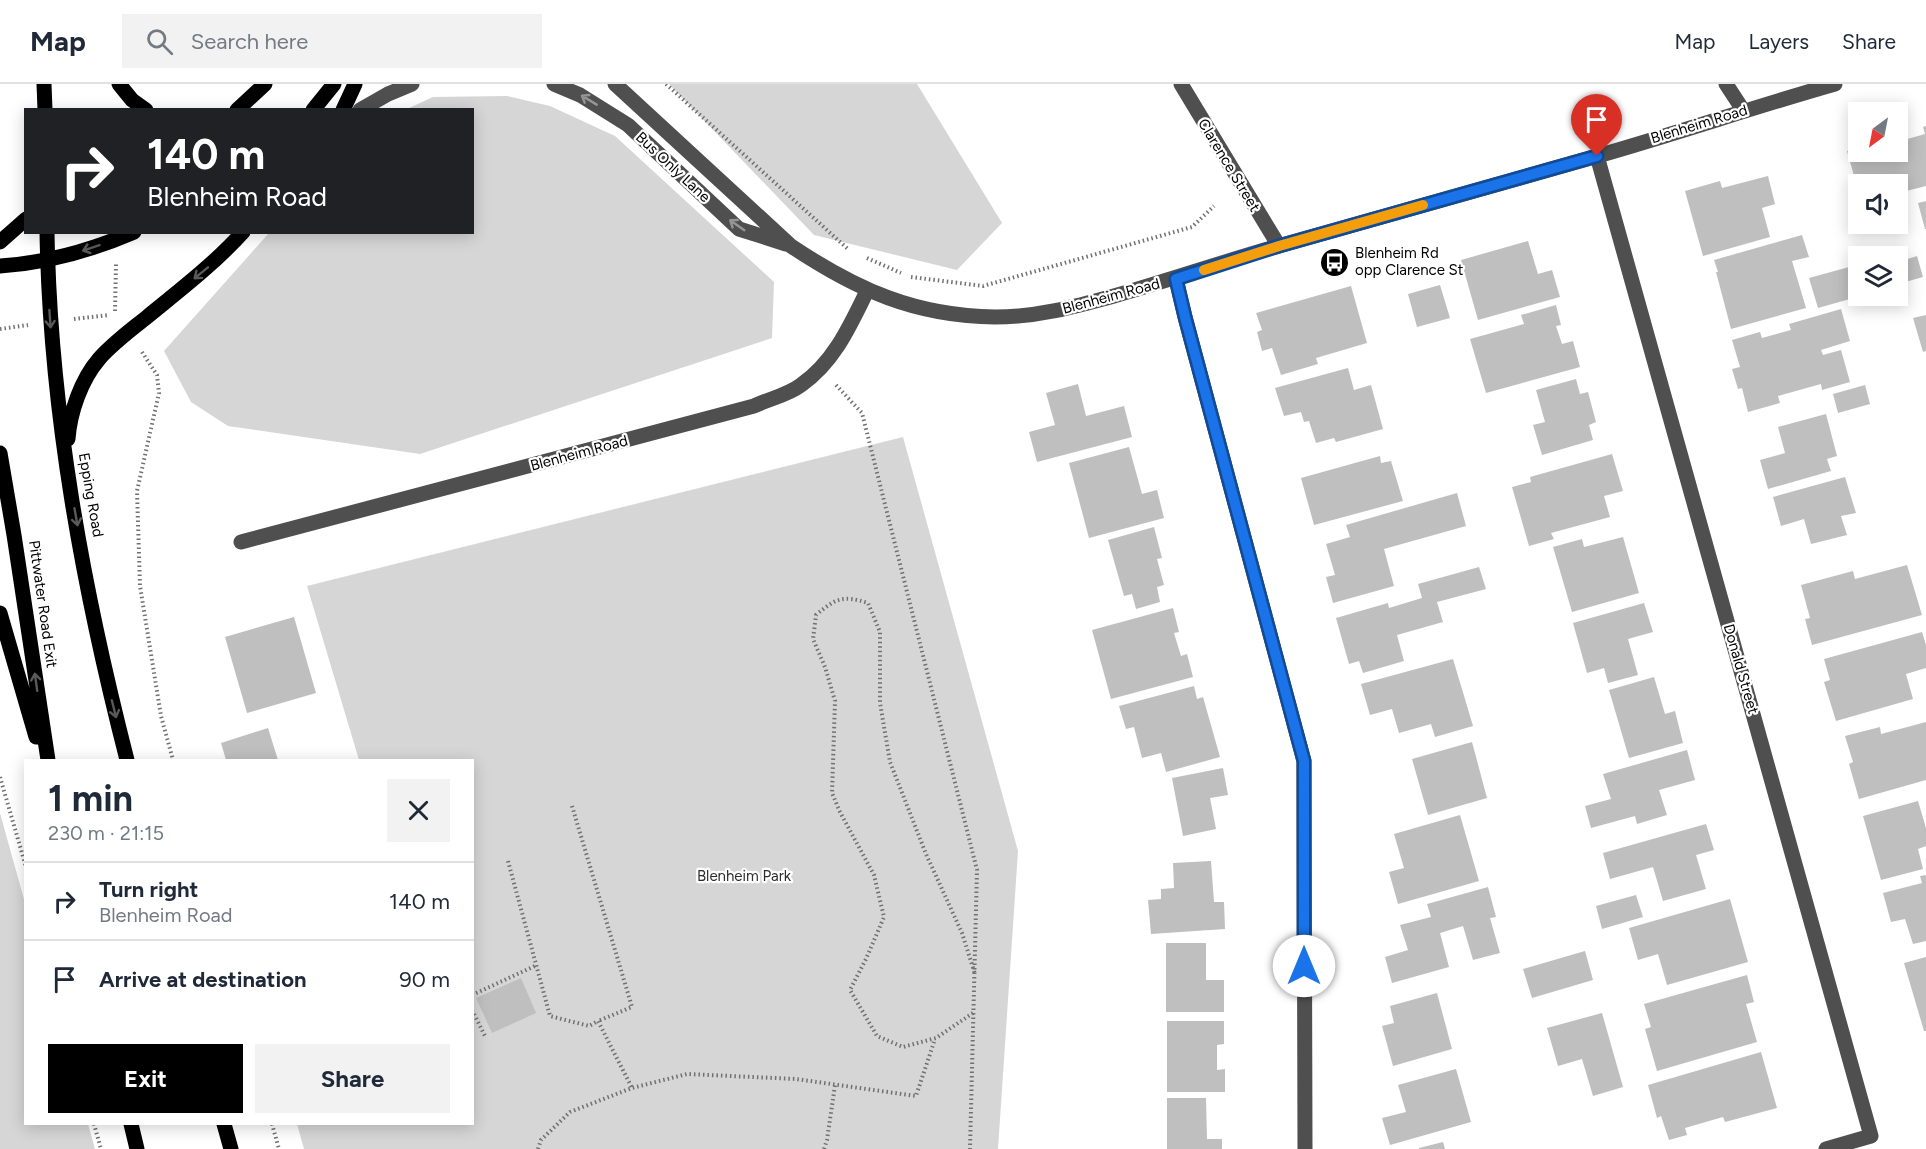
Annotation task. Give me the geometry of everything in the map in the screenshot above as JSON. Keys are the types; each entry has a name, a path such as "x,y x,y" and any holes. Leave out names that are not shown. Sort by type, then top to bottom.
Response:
{"main road":[{"path":"44,84 45,108"},
{"path":"119,84 132,100 143,108"},
{"path":"238,107 265,84"},
{"path":"315,108 334,84"},
{"path":"344,108 355,84"},
{"path":"0,242 24,221"},
{"name":"Epping Road","path":"47,234 50,321 66,460 101,659 127,759"},
{"path":"0,266 48,261 130,234"},
{"path":"66,460 68,434 78,397 90,371 99,359 221,256 241,234"},
{"name":"Pittwater Road Exit","path":"0,453 48,759"},
{"path":"0,613 43,759"},
{"path":"131,1125 137,1149"},
{"path":"224,1125 231,1149"}],"street":[{"path":"364,108 412,84"},
{"name":"Bus Only Lane","path":"554,84 580,95 628,125 739,229 792,246"},
{"name":"Blenheim Road","path":"615,84 792,246 813,260 867,291 916,308 947,314 977,316 1022,316 1060,310 1176,279 1279,246 1597,156 1743,110 1836,84"},
{"name":"Clarence Street","path":"1181,84 1279,246"},
{"path":"1726,84 1743,110"},
{"name":"Donald Street","path":"1597,156 1871,1136 1826,1149"},
{"path":"1176,279 1304,761 1305,1149"},
{"name":"Blenheim Road","path":"241,542 754,406 800,387 822,368 843,340 867,291"}],"path":[{"path":"666,84 851,252"},
{"path":"861,256 910,277 984,286 1192,226 1214,206"},
{"path":"115,314 117,240"},
{"path":"143,354 158,375 159,393 137,491 140,586 161,716 173,759"},
{"path":"822,368 862,413 977,870 970,1149"},
{"path":"973,1013 936,1038 903,1047 877,1036 850,990 884,917 874,875 832,793 835,701 825,667 813,639 816,615 834,600 850,598 868,603 880,632 880,703 890,762 905,805 962,933 975,974"},
{"path":"0,777 24,860"},
{"path":"508,861 550,1016 589,1026 632,1008 572,806"},
{"path":"474,994 537,965"},
{"path":"474,1014 484,1036"},
{"path":"598,1021 632,1088"},
{"path":"538,1149 542,1140 570,1112 632,1088 687,1074 796,1079 916,1096 936,1038"},
{"path":"824,1149 835,1085"},
{"path":"94,1125 101,1149"},
{"path":"272,1125 279,1149"}],"green space":[{"path":"669,84 917,84 1002,223 957,270 814,235"},
{"path":"507,96 550,106 615,136 774,282 772,338 420,454 228,426 191,402 164,351 268,234 474,234 474,108 409,108 433,97"},
{"name":"Blenheim Park","path":"903,437 1018,851 998,1149 304,1149 297,1125 474,1125 474,759 359,759 307,586"},
{"path":"0,813 24,899 24,1125 88,1125 95,1149 0,1149"}],"building":[{"path":"1926,126 1926,186 1908,190 1908,174 1853,174 1850,162 1908,162 1908,139 1925,134 1923,127"},
{"path":"1768,176 1775,204 1762,208 1770,237 1703,256 1685,191 1720,181 1722,188"},
{"path":"1926,201 1926,229 1925,229 1918,203"},
{"path":"1802,235 1809,257 1792,261 1806,308 1731,329 1714,260"},
{"path":"1528,241 1538,274 1552,270 1560,297 1478,320 1461,260"},
{"path":"1917,256 1923,277 1908,281 1908,259"},
{"path":"1848,267 1848,300 1818,308 1809,278"},
{"path":"1440,285 1450,318 1417,327 1408,294"},
{"path":"1351,286 1367,343 1316,358 1318,364 1281,375 1272,348 1262,351 1257,332 1262,330 1256,313"},
{"path":"1556,305 1561,325 1556,326 1562,344 1573,341 1580,367 1486,393 1470,339 1524,324 1521,315"},
{"path":"1841,309 1850,341 1821,350 1823,355 1841,350 1850,382 1822,390 1821,384 1778,396 1780,403 1748,412 1742,388 1738,389 1732,369 1740,367 1732,340 1760,332 1762,338 1791,330 1789,324"},
{"path":"1926,315 1926,351 1923,352 1913,318"},
{"path":"1348,368 1354,390 1371,385 1383,429 1336,442 1334,438 1316,443 1309,421 1304,422 1301,412 1284,416 1275,388"},
{"path":"1576,379 1580,394 1588,392 1596,422 1589,425 1593,440 1542,455 1533,425 1545,422 1536,390"},
{"path":"1078,384 1086,416 1124,406 1132,437 1037,462 1029,432 1055,425 1046,393"},
{"path":"1865,385 1870,404 1838,413 1833,394"},
{"path":"1826,414 1837,456 1827,459 1831,471 1768,489 1760,460 1785,453 1778,427"},
{"path":"1129,447 1142,494 1157,490 1164,518 1089,538 1069,463"},
{"path":"1612,454 1623,491 1604,496 1610,517 1551,533 1554,539 1529,546 1512,487 1531,482 1530,477"},
{"path":"1380,456 1381,463 1391,461 1403,501 1314,525 1301,478"},
{"path":"1845,477 1856,513 1841,516 1847,535 1811,544 1804,519 1781,526 1773,497"},
{"path":"1457,493 1466,526 1384,549 1394,586 1333,603 1326,577 1335,575 1326,544 1350,537 1346,525"},
{"path":"1154,527 1162,558 1157,559 1164,585 1157,587 1160,602 1136,609 1132,594 1124,596 1108,540"},
{"path":"1623,537 1639,593 1572,612 1553,547 1582,539 1584,547"},
{"path":"1907,565 1922,615 1812,645 1805,619 1810,618 1801,585 1853,571 1855,579"},
{"path":"1479,567 1486,589 1437,602 1443,622 1397,635 1404,661 1363,673 1359,661 1349,664 1336,618 1388,603 1389,608 1422,598 1418,584"},
{"path":"1644,603 1653,632 1628,639 1638,675 1608,683 1604,668 1587,673 1573,623"},
{"path":"1173,608 1179,632 1174,633 1181,656 1187,654 1193,677 1111,699 1092,630"},
{"path":"294,617 316,693 247,713 225,637"},
{"path":"1922,632 1926,645 1926,668 1906,674 1913,699 1836,721 1824,682 1830,680 1824,659"},
{"path":"1453,659 1473,726 1435,737 1431,724 1399,733 1392,709 1370,715 1361,684"},
{"path":"1654,677 1665,714 1675,711 1683,743 1629,758 1609,690"},
{"path":"1194,686 1197,699 1203,697 1220,757 1166,772 1161,753 1142,758 1134,727 1126,729 1119,706"},
{"path":"1926,722 1926,780 1859,799 1849,764 1853,762 1845,736 1880,727 1881,734"},
{"path":"268,728 278,759 226,759 221,743"},
{"path":"1472,742 1487,798 1428,815 1412,759"},
{"path":"1687,750 1695,780 1659,790 1667,815 1637,824 1635,816 1591,828 1585,806 1611,799 1603,774"},
{"path":"1223,768 1228,795 1210,798 1216,829 1183,836 1172,778"},
{"path":"1918,801 1926,828 1926,846 1918,849 1923,869 1881,880 1863,816"},
{"path":"1460,815 1479,881 1398,904 1389,872 1404,868 1394,834"},
{"path":"1706,824 1714,850 1696,855 1706,889 1663,901 1653,867 1610,879 1603,853"},
{"path":"1211,861 1214,902 1224,902 1225,929 1151,934 1148,900 1161,899 1161,889 1174,888 1173,863"},
{"path":"1926,875 1926,941 1913,944 1905,919 1891,922 1883,893 1922,883 1920,876"},
{"path":"1488,887 1496,917 1490,918 1500,953 1473,960 1463,926 1440,933 1449,967 1392,983 1385,957 1408,950 1400,925 1431,917 1427,904"},
{"path":"1636,895 1643,917 1602,929 1596,906"},
{"path":"1730,899 1748,962 1667,985 1658,954 1638,960 1629,928"},
{"path":"1166,943 1206,943 1206,980 1224,980 1224,1012 1166,1012"},
{"path":"1585,951 1593,980 1532,998 1523,969"},
{"path":"1926,957 1926,1031 1924,1031 1904,963"},
{"path":"1747,975 1754,1002 1746,1004 1757,1042 1657,1071 1645,1029 1651,1027 1644,1004"},
{"path":"521,978 536,1013 492,1033 476,998"},
{"path":"1437,993 1452,1049 1393,1066 1382,1026 1394,1023 1390,1006"},
{"path":"1602,1013 1623,1087 1593,1096 1582,1059 1558,1066 1547,1028"},
{"path":"1167,1021 1224,1021 1224,1044 1217,1045 1217,1070 1225,1069 1225,1092 1167,1092"},
{"path":"1761,1052 1777,1108 1725,1122 1723,1117 1685,1128 1687,1135 1669,1140 1661,1116 1657,1118 1648,1085"},
{"path":"1456,1069 1471,1122 1390,1145 1382,1118 1406,1112 1398,1085"},
{"path":"1167,1098 1206,1098 1207,1139 1222,1139 1222,1149 1167,1149"},
{"path":"1443,1142 1445,1149 1419,1149 1419,1148"}],"slow traffic":[{"path":"1204,270 1423,205"}],"place":[{"name":"Blenheim Rd opp Clarence St","path":"1334,262"}],"route":[{"path":"1304,966 1304,761 1176,279 1279,246 1597,156"}]}
